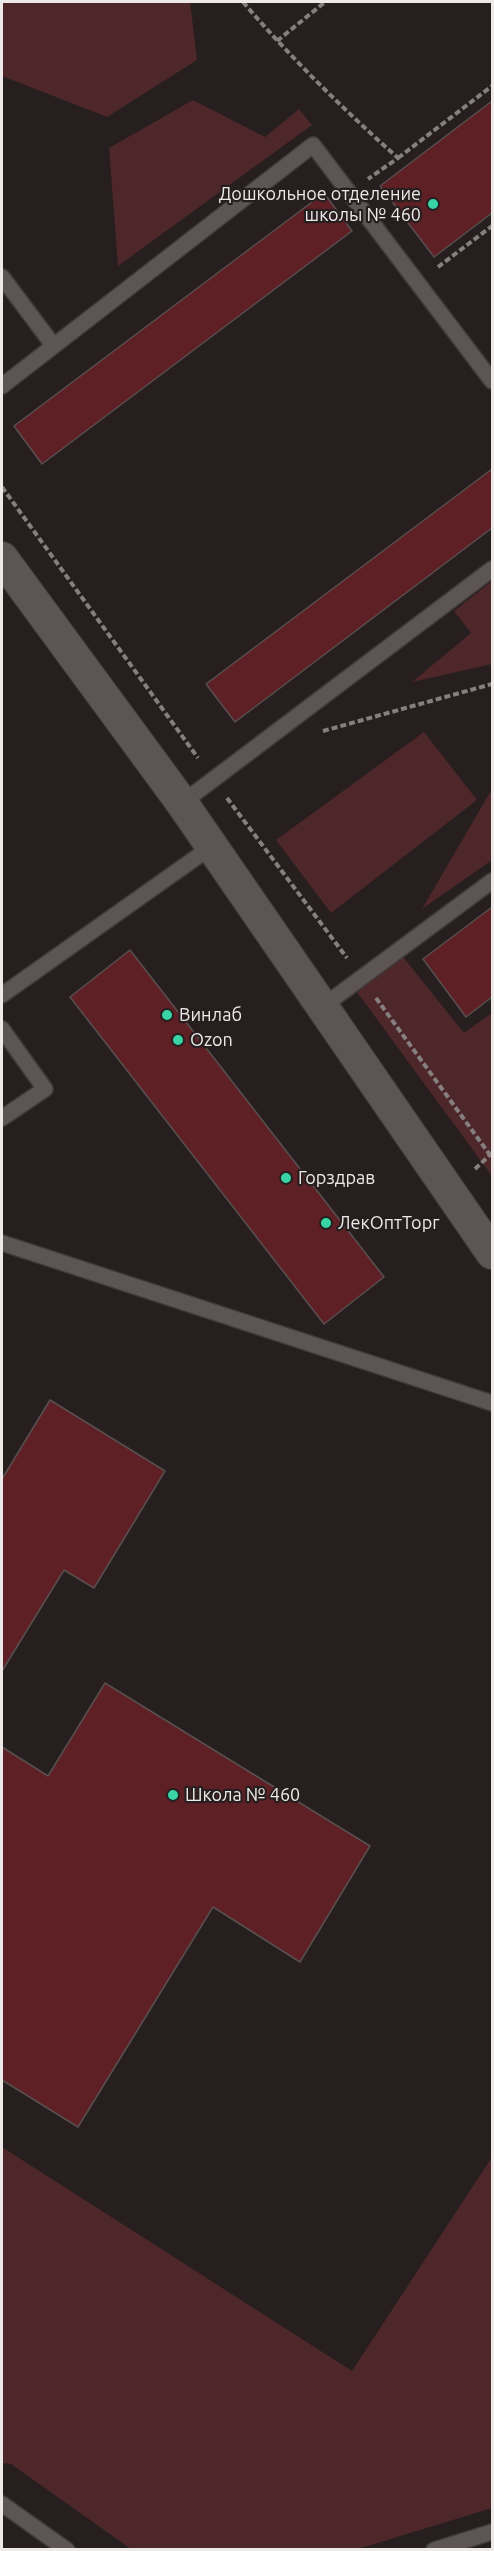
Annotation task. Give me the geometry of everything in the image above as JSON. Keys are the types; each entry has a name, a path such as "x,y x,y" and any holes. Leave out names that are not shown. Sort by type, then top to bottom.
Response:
{"street":[{"path":"2,558 182,803 492,1253"}],"lane":[{"path":"2,386 313,145 492,381"},
{"path":"2,277 53,345"},
{"path":"182,803 492,568"},
{"path":"2,995 211,847"},
{"path":"322,1007 492,881"},
{"path":"2,1029 45,1089 2,1118"},
{"path":"2,1243 492,1404"},
{"path":"2,2504 64,2549"},
{"path":"434,2550 492,2532"}],"path":[{"path":"243,2 348,115 398,158"},
{"path":"277,41 325,2"},
{"path":"373,189 367,180 492,86"},
{"path":"436,268 492,226"},
{"path":"430,262 444,277"},
{"path":"2,487 214,781 361,977 490,1155"},
{"path":"322,732 492,684"}],"shaded area":[{"path":"2,2 190,2 197,60 107,117 2,76"},
{"path":"193,100 265,137 299,109 312,125 118,266 109,148"},
{"path":"492,581 492,664 412,682 471,633 454,611"},
{"path":"424,732 477,800 331,913 276,840"},
{"path":"492,789 492,860 422,909"},
{"path":"400,953 464,1033 492,1013 492,1176 354,988"},
{"path":"2,2147 352,2371 492,2157 492,2508 358,2549 131,2549 11,2464 2,2463"}],"building":[{"path":"492,101 492,213 434,257 380,186"},
{"path":"324,193 352,231 42,464 14,426"},
{"path":"492,469 492,528 235,722 206,684"},
{"path":"492,907 492,997 466,1017 423,959"},
{"path":"130,950 384,1277 324,1324 70,997"},
{"path":"50,1400 165,1471 94,1588 64,1570 2,1671 2,1479"},
{"path":"105,1683 370,1846 300,1962 213,1907 78,2127 2,2080 2,1747 48,1776"}],"place":[{"name":"Дошкольное отделение школы № 460","path":"433,204"},
{"name":"Винлаб","path":"167,1015"},
{"name":"Ozon","path":"178,1040"},
{"name":"Горздрав","path":"286,1178"},
{"name":"ЛекОптТорг","path":"326,1223"},
{"name":"Школа № 460","path":"173,1795"}]}
